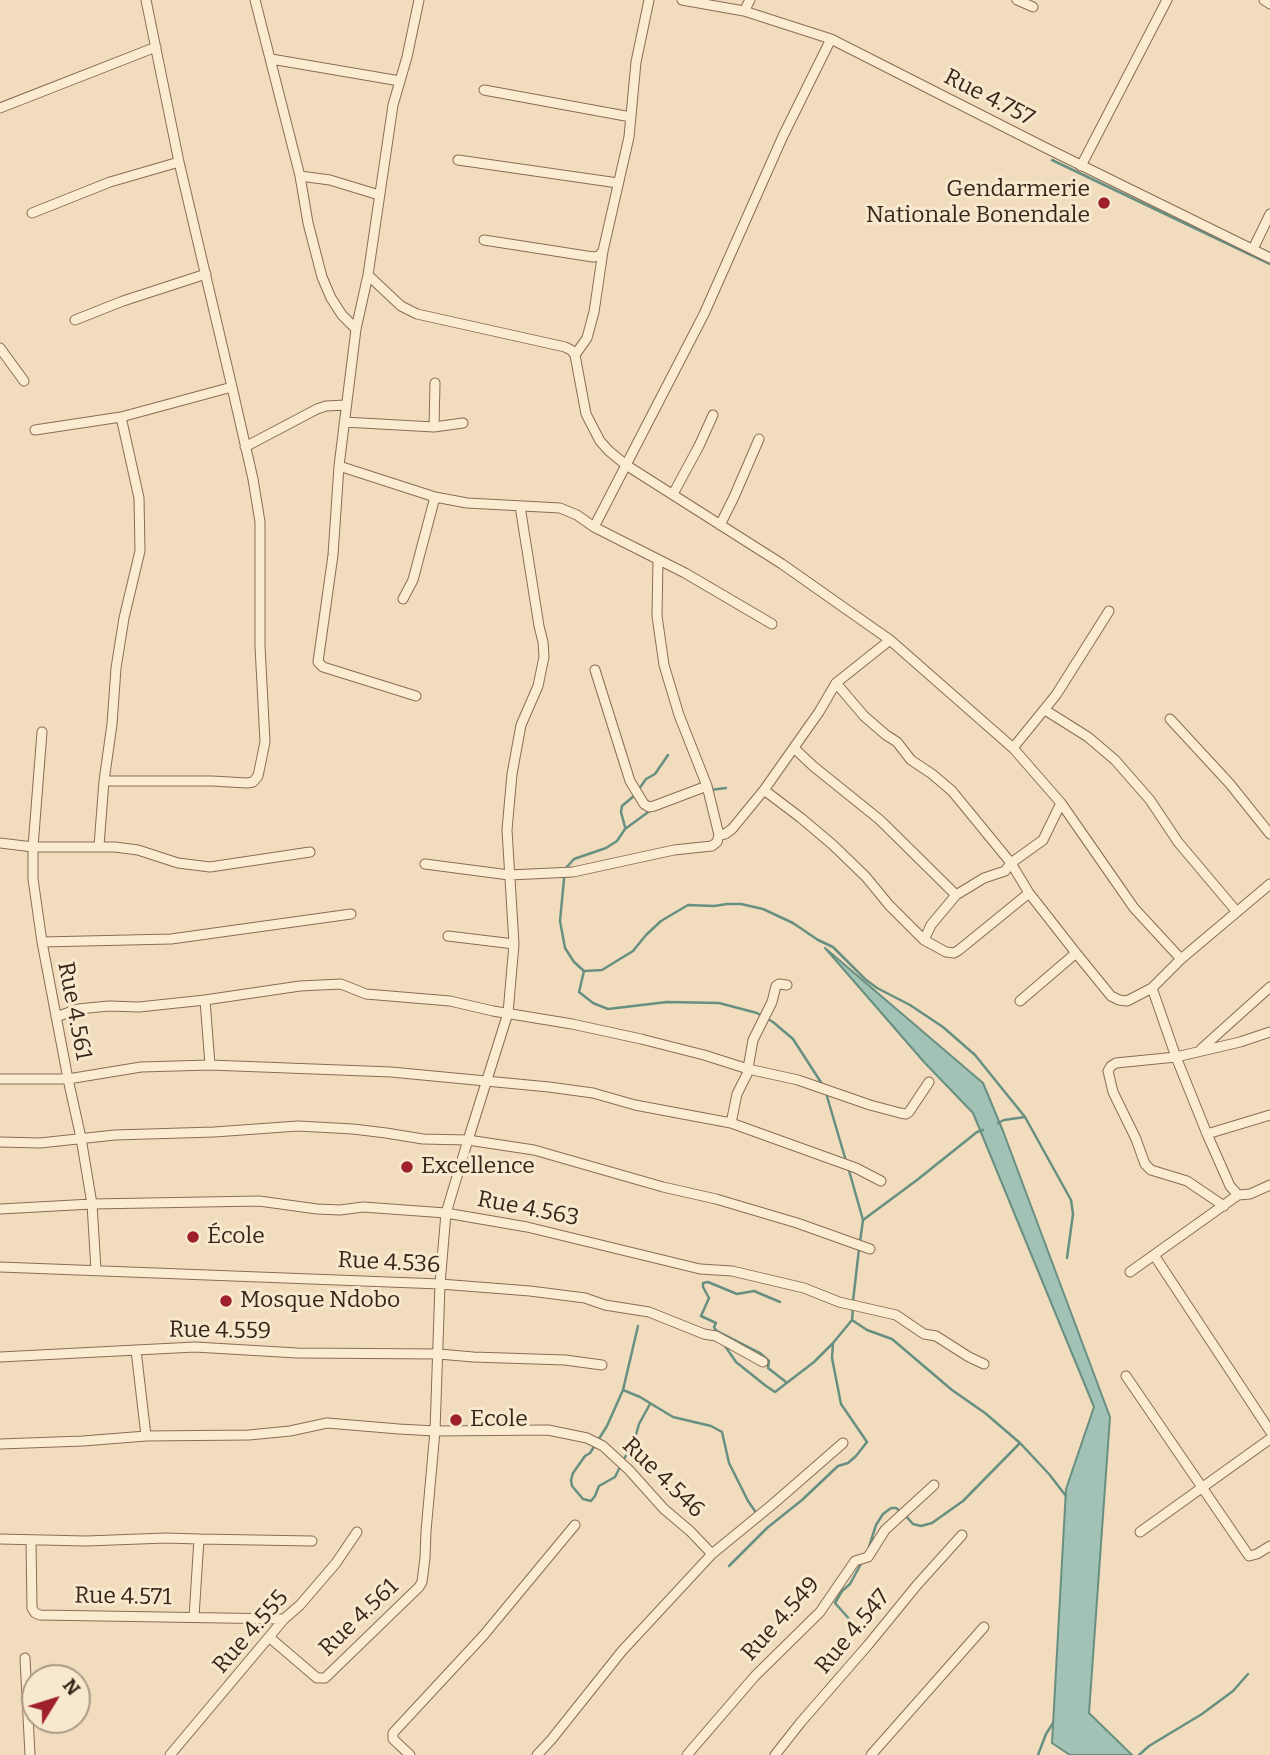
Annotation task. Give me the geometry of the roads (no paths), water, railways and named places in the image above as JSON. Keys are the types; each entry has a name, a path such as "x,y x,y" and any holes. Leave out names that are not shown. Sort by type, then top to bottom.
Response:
{"street":[{"path":"104,781 253,782 258,776 265,742 260,646 260,522 232,387 179,162 146,0"},
{"path":"255,0 300,176 308,223 322,277 331,298 356,329"},
{"path":"416,696 323,667 318,662 356,329 368,275 393,105 419,0"},
{"path":"575,355 587,338 594,312 603,251 629,137 636,62 649,0"},
{"name":"Rue 4.757","path":"682,0 744,11 831,39 1270,258"},
{"path":"744,11 750,0"},
{"path":"1017,0 1033,7"},
{"path":"1082,166 1167,0"},
{"path":"1264,0 1270,5"},
{"path":"594,527 704,314 783,136 831,39"},
{"path":"0,108 156,47"},
{"path":"271,59 400,80"},
{"path":"484,90 631,117"},
{"path":"458,160 618,183"},
{"path":"32,214 110,182 179,162"},
{"path":"300,176 330,180 379,195"},
{"path":"1252,249 1270,215"},
{"path":"484,240 593,257 603,251"},
{"path":"75,320 123,300 206,274"},
{"path":"368,275 401,306 417,314 571,350 575,355 586,414 600,441 609,451 626,465 782,564 890,640 1013,748 1061,803 1135,908 1181,959"},
{"path":"0,348 24,381"},
{"path":"433,426 435,383"},
{"path":"35,429 121,417 232,387"},
{"path":"245,447 317,409 346,405"},
{"path":"673,494 713,415"},
{"path":"99,846 116,668 124,618 141,551 139,498 121,417"},
{"path":"344,422 433,426 463,423"},
{"path":"720,525 759,439"},
{"path":"339,466 435,497 467,503 560,508 685,573 772,624"},
{"path":"403,599 413,580 435,497"},
{"path":"435,1430 440,1284 446,1213 508,1013 514,944 507,830 512,774 521,725 538,686 544,657 520,506"},
{"path":"425,864 509,875 573,872 674,850 712,846 717,842 719,835 707,786 679,715 664,665 657,616 657,559"},
{"path":"1013,748 1045,710 1109,611"},
{"path":"719,835 732,829 764,790 836,683 890,640"},
{"path":"595,670 629,781 644,804 654,806 707,786"},
{"path":"836,683 864,716 897,742 911,760 952,791 1011,863 1029,893 1076,953 1111,996 1119,1000 1126,1001 1152,988 1181,959 1270,884"},
{"path":"1045,710 1088,737 1115,760 1150,800 1178,842 1237,912"},
{"path":"1170,719 1230,784 1270,834"},
{"path":"41,942 33,879 33,847 42,732"},
{"path":"794,748 880,820 956,895"},
{"path":"764,790 833,845 924,940 946,952 954,954 1029,893"},
{"path":"924,940 931,925 956,895 984,878 1005,871 1011,863 1043,840 1061,803"},
{"path":"0,843 33,847 115,847 138,850 178,863 210,867 310,852"},
{"name":"Rue 4.561","path":"96,1270 92,1204 81,1138 41,942 171,939 351,914"},
{"path":"448,936 514,944"},
{"path":"1020,1001 1076,953"},
{"path":"56,1017 78,1009 139,1007 300,986 341,984 366,994 450,1001 641,1039 798,1080 870,1105 906,1114 914,1107 929,1082"},
{"path":"731,1123 737,1094 748,1069 753,1040 772,1002 776,986 787,985"},
{"path":"1200,1050 1270,987"},
{"path":"1152,988 1207,1134 1230,1186 1238,1195"},
{"path":"205,1000 210,1065"},
{"path":"1223,1206 1187,1181 1151,1170 1145,1164 1113,1092 1108,1070 1116,1063 1176,1057 1270,1032"},
{"path":"0,1079 68,1079 141,1067 210,1065 391,1072 593,1093 635,1105 731,1123 856,1168 881,1181"},
{"path":"1207,1134 1270,1115"},
{"path":"0,1142 40,1143 115,1135 298,1126 353,1129 423,1139 468,1140 534,1150 663,1187 716,1199 796,1223 870,1250"},
{"path":"1129,1272 1238,1195 1250,1194 1270,1185"},
{"name":"Rue 4.563","path":"0,1209 92,1204 259,1201 317,1209 363,1207 446,1213 540,1230 700,1269 732,1271 804,1287 849,1306 896,1315 924,1334 936,1336 984,1364"},
{"path":"1154,1255 1270,1432"},
{"name":"Rue 4.536","path":"0,1267 440,1284 530,1291 585,1298 605,1305 649,1312 704,1334 716,1336 763,1362"},
{"name":"Rue 4.559","path":"0,1357 195,1347 297,1353 439,1354 565,1360 601,1365"},
{"path":"136,1350 146,1436"},
{"path":"1126,1376 1249,1556 1270,1546"},
{"name":"Rue 4.546","path":"0,1444 146,1436 248,1435 290,1431 327,1423 399,1430 548,1430 587,1437 603,1446 712,1554"},
{"name":"Rue 4.561","path":"269,1637 317,1678 325,1678 419,1587 425,1558 435,1430"},
{"path":"1140,1532 1270,1439"},
{"path":"537,1755 622,1651 712,1554 843,1443"},
{"name":"Rue 4.549","path":"687,1755 755,1676 812,1621 855,1561 868,1556 885,1530 934,1485"},
{"path":"410,1755 393,1739 393,1733 490,1628 575,1525"},
{"name":"Rue 4.555","path":"170,1755 284,1619 337,1563 357,1532"},
{"name":"Rue 4.547","path":"775,1755 962,1535"},
{"path":"0,1539 312,1541"},
{"path":"194,1617 199,1539"},
{"name":"Rue 4.571","path":"31,1541 32,1608 40,1615 284,1619"},
{"path":"872,1755 984,1627"},
{"path":"25,1658 30,1755"}],"waterway":[{"path":"1052,160 1270,264"},
{"path":"639,789 646,779 655,774 668,755"},
{"path":"710,790 726,788"},
{"path":"625,827 622,806 635,795"},
{"path":"651,810 625,829 617,841 606,848 574,859 565,869 560,921 565,948 574,962 584,971 602,970 633,951 661,921 688,905 741,904 763,909 833,947 865,979 943,1027 975,1055 1025,1117 1071,1200 1073,1214 1067,1258"},
{"path":"584,971 579,992 593,1003 608,1009 667,1002 719,1003 757,1013 793,1039 824,1087"},
{"path":"826,1093 846,1161"},
{"path":"998,1123 1025,1117"},
{"path":"863,1220 983,1130"},
{"path":"848,1167 863,1220 860,1242"},
{"path":"853,1301 859,1249"},
{"path":"717,1332 714,1327 716,1323 701,1316 709,1298 703,1283 708,1282 737,1294 754,1291 780,1302"},
{"path":"725,1346 736,1362 775,1392 814,1362 833,1343 852,1320 853,1308"},
{"path":"852,1320 867,1330 892,1339 952,1390 985,1413 1020,1443 1066,1496"},
{"path":"620,1467 615,1477 599,1486 591,1501 583,1499 572,1486 573,1473 607,1426 623,1390 638,1326"},
{"path":"717,1331 760,1353 769,1361 768,1368 786,1382"},
{"path":"729,1566 767,1528 838,1466 848,1463 856,1456 867,1442 841,1404 832,1358 833,1343"},
{"path":"623,1390 673,1417 711,1426 722,1432 729,1463 757,1514"},
{"path":"623,1461 650,1404"},
{"path":"905,1515 913,1524 921,1526 932,1523 963,1501 1020,1443"},
{"path":"869,1547 876,1525 883,1514 891,1508 900,1511"},
{"path":"859,1630 835,1603 862,1562"},
{"path":"1139,1755 1233,1691 1248,1674"},
{"path":"1038,1755 1053,1723"}],"place":[{"name":"Gendarmerie Nationale Bonendale","path":"1104,203"},
{"name":"Excellence","path":"407,1167"},
{"name":"École","path":"193,1237"},
{"name":"Mosque Ndobo","path":"226,1301"},
{"name":"Ecole","path":"456,1420"}]}
